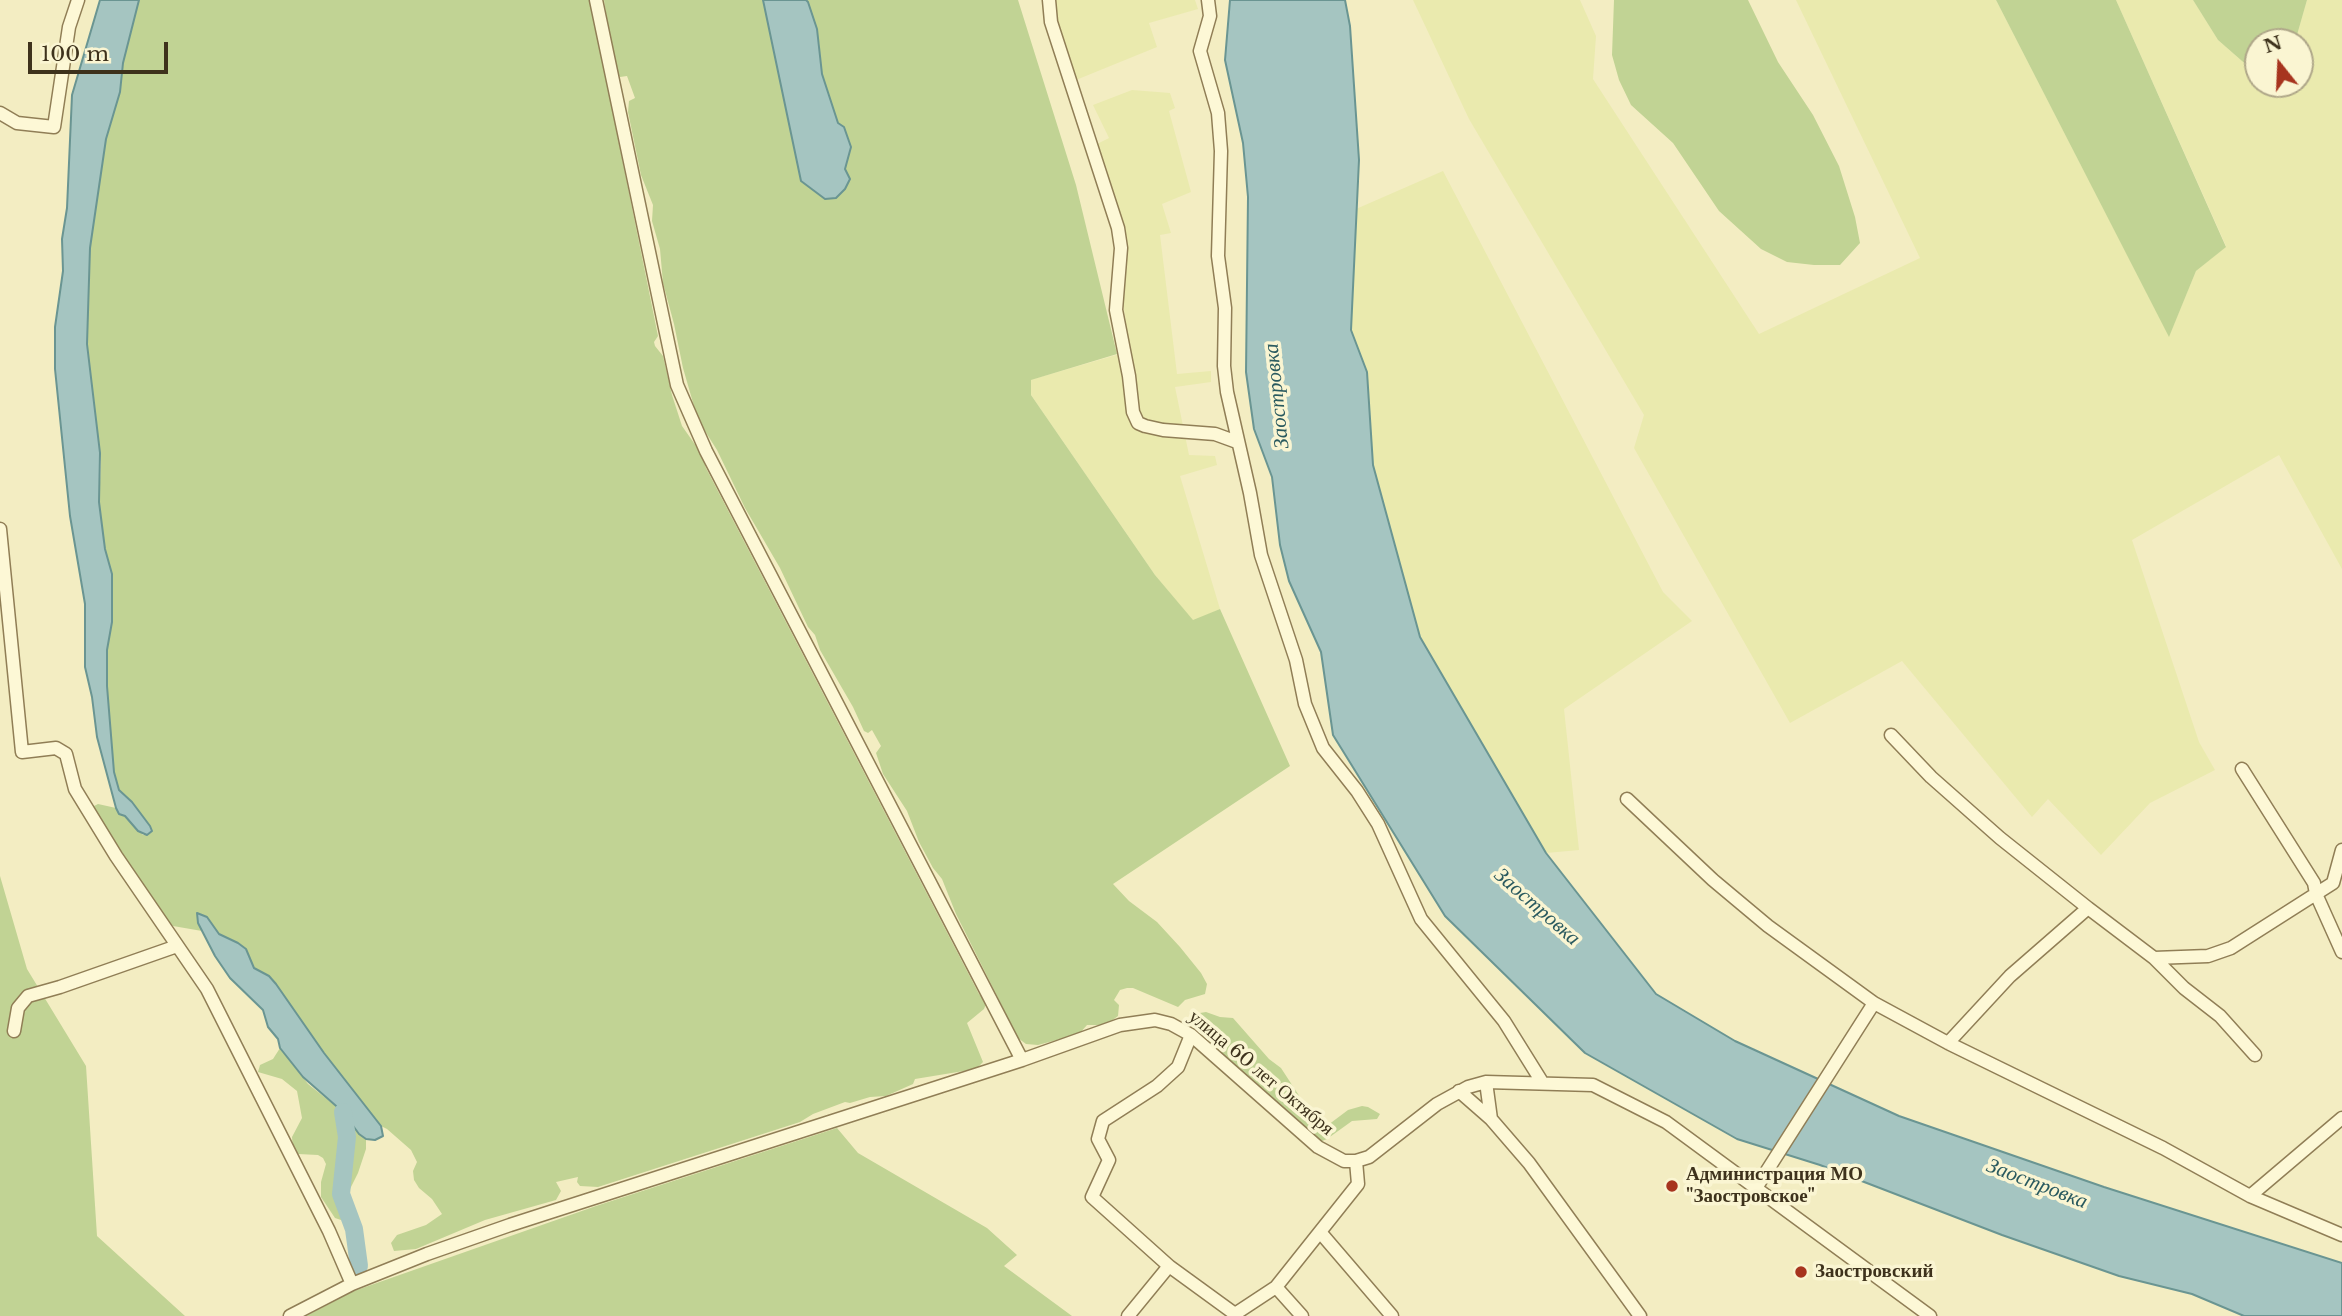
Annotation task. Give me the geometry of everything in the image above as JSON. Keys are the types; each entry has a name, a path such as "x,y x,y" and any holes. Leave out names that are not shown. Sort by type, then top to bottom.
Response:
{"street":[{"path":"0,113 17,123 54,128 69,27 78,0"},
{"path":"596,0 677,386 706,451 1022,1060"},
{"path":"1049,0 1051,22 1118,228 1121,248 1116,310 1133,412 1138,423 1145,426 1215,434 1237,443"},
{"path":"1208,0 1210,16 1200,51 1218,113 1221,151 1218,256 1225,308 1224,366 1261,555 1296,660 1305,704 1323,748 1357,790 1378,824 1421,919 1504,1021 1542,1082"},
{"path":"0,529 22,752 56,748 66,754 75,789 116,856 207,989 329,1231 352,1284"},
{"path":"1891,735 1931,776 2000,838 2154,958 2184,988 2220,1016 2255,1055"},
{"path":"2242,769 2314,883 2316,894 2342,952"},
{"path":"1626,799 1713,880 1768,926 1874,1003 1948,1043 2163,1148 2250,1196 2342,1235"},
{"path":"2154,958 2208,956 2231,948 2333,883 2342,850"},
{"path":"1948,1043 2010,976 2088,908"},
{"path":"14,1031 18,1008 28,996 177,946"},
{"path":"1756,1188 1874,1003"},
{"name":"улица 60 лет Октября","path":"290,1316 352,1284 510,1225 1022,1060 1120,1025 1140,1021 1163,1022 1191,1035 1318,1147 1344,1161 1356,1161"},
{"path":"1191,1035 1178,1067 1157,1086 1103,1121 1098,1139 1109,1160 1092,1197 1169,1266 1235,1314 1276,1287 1358,1184 1356,1161 1369,1157 1437,1104 1459,1091 1486,1082 1542,1082 1593,1085 1666,1122 1930,1316"},
{"path":"1486,1082 1491,1119"},
{"path":"1459,1091 1491,1119 1529,1163 1640,1316"},
{"path":"2250,1196 2342,1118"},
{"path":"1320,1232 1392,1316"},
{"path":"1128,1316 1169,1266"},
{"path":"1276,1287 1302,1316"}],"green space":[{"path":"139,0 590,0 658,336 654,342 663,356 682,426 701,453 706,468 979,994 984,999 984,1009 967,1023 983,1062 976,1069 915,1079 913,1084 886,1096 845,1102 800,1122 598,1187 580,1186 578,1177 556,1182 561,1191 556,1200 485,1220 416,1249 394,1251 391,1243 397,1235 426,1225 442,1214 414,1180 413,1171 417,1162 411,1150 381,1126 324,1053 276,984 269,976 254,968 238,943 219,934 207,917 198,914 202,931 173,926 156,912 92,807 98,804 116,808 119,814 125,816 143,835 151,831 150,826 119,790 115,781 107,687 107,650 112,622 112,574 105,549 99,502 101,462 87,344 90,248 106,139 120,92 123,63"},
{"path":"604,0 763,0 801,181 825,199 845,169 851,147 838,123 822,74 819,42 806,0 1018,0 1076,185 1117,354 1031,380 1031,395 1155,575 1193,620 1220,609 1290,766 1113,884 1129,901 1157,922 1180,947 1207,984 1205,994 1185,1000 1178,1007 1127,988 1120,990 1114,1000 1119,1005 1118,1016 1106,1025 1087,1025 1079,1034 1038,1045 1026,1044 1018,1038 956,914 942,879 919,842 907,811 883,774 876,753 881,746 872,730 868,733 864,731 820,650 815,635 808,627 780,568 698,420 663,283 660,249 652,221 653,205 641,175 628,112 629,101 635,98 627,76 620,77 615,71"},
{"path":"1050,0 1195,0 1198,9 1149,23 1157,47 1071,82"},
{"path":"1413,0 1580,0 1596,36 1593,79 1759,334 1920,258 1796,0 1996,0 2169,336 2196,271 2226,246 2116,0 2193,0 2218,40 2244,63 2244,98 2314,98 2314,28 2299,28 2307,0 2342,0 2342,569 2279,455 2132,540 2199,742 2215,770 2150,803 2101,855 2048,799 2032,817 1902,661 1790,723 1634,448 1644,415 1469,119"},
{"path":"1614,0 1748,0 1778,62 1813,115 1839,166 1860,243 1840,265 1787,262 1761,249 1719,211 1673,143 1631,105 1619,80 1612,55"},
{"path":"1996,0 2116,0 2226,247 2196,271 2169,337"},
{"path":"2193,0 2307,0 2299,28 2244,28 2244,63 2218,40"},
{"path":"1132,90 1170,93 1175,108 1169,111 1191,192 1162,204 1171,233 1160,235 1177,374 1211,371 1211,382 1175,387 1189,455 1215,456 1217,465 1180,476 1220,609 1193,621 1155,575 1031,395 1030,380 1130,351 1111,220 1117,217 1107,170 1097,144 1109,138 1093,105"},
{"path":"1443,171 1663,592 1692,621 1564,709 1579,850 1546,853 1420,637 1373,465 1367,372 1351,330 1356,209"},
{"path":"0,876 27,969 86,1066 97,1236 185,1316 0,1316"},
{"path":"1206,1012 1233,1018 1269,1059 1281,1068 1321,1125 1328,1125 1348,1110 1362,1106 1380,1114 1377,1119 1352,1121 1327,1139 1316,1139 1200,1035 1196,1029 1195,1018"},
{"path":"280,1048 308,1084 343,1112 366,1139 366,1149 347,1195 345,1215 341,1220 335,1218 321,1197 321,1182 326,1164 323,1158 318,1155 298,1154 293,1150 292,1137 302,1118 297,1091 282,1079 258,1072 260,1065 273,1059"},
{"path":"837,1128 858,1153 987,1228 1017,1255 1004,1266 1072,1316 306,1316 354,1291 596,1206"}],"water":[{"path":"100,0 139,0 123,63 120,92 106,139 90,248 87,344 100,453 99,502 105,549 112,574 112,622 107,650 107,686 114,772 119,790 150,826 152,831 147,835 138,831 125,816 119,814 97,737 85,667 85,604 70,516 55,369 55,327 63,271 62,239 67,208 72,95"},
{"path":"763,0 808,2 817,29 822,74 838,123 844,127 851,147 845,169 850,179 836,198 825,199 801,181"},
{"name":"Заостровка","path":"1230,0 1345,0 1350,26 1359,160 1351,330 1367,372 1373,465 1420,637 1546,853 1656,994 1735,1041 1899,1116 2104,1187 2342,1263 2342,1316 2244,1316 2192,1294 2119,1276 2002,1235 1820,1165 1737,1139 1585,1053 1445,916 1333,735 1321,652 1289,581 1280,545 1272,477 1254,429 1246,372 1248,197 1243,143 1225,60"},
{"path":"197,913 207,917 219,934 246,949 254,968 269,976 276,984 324,1053 381,1126 383,1136 375,1140 366,1139 359,1134 343,1112 303,1077 280,1048 278,1039 268,1027 263,1010 230,978 215,956 198,923"}],"waterway":[{"path":"343,1112 347,1137 341,1194 354,1229 359,1266"}],"place":[{"name":"Администрация МО \"Заостровское\"","path":"1672,1186"},
{"name":"Заостровский","path":"1801,1272"}]}
